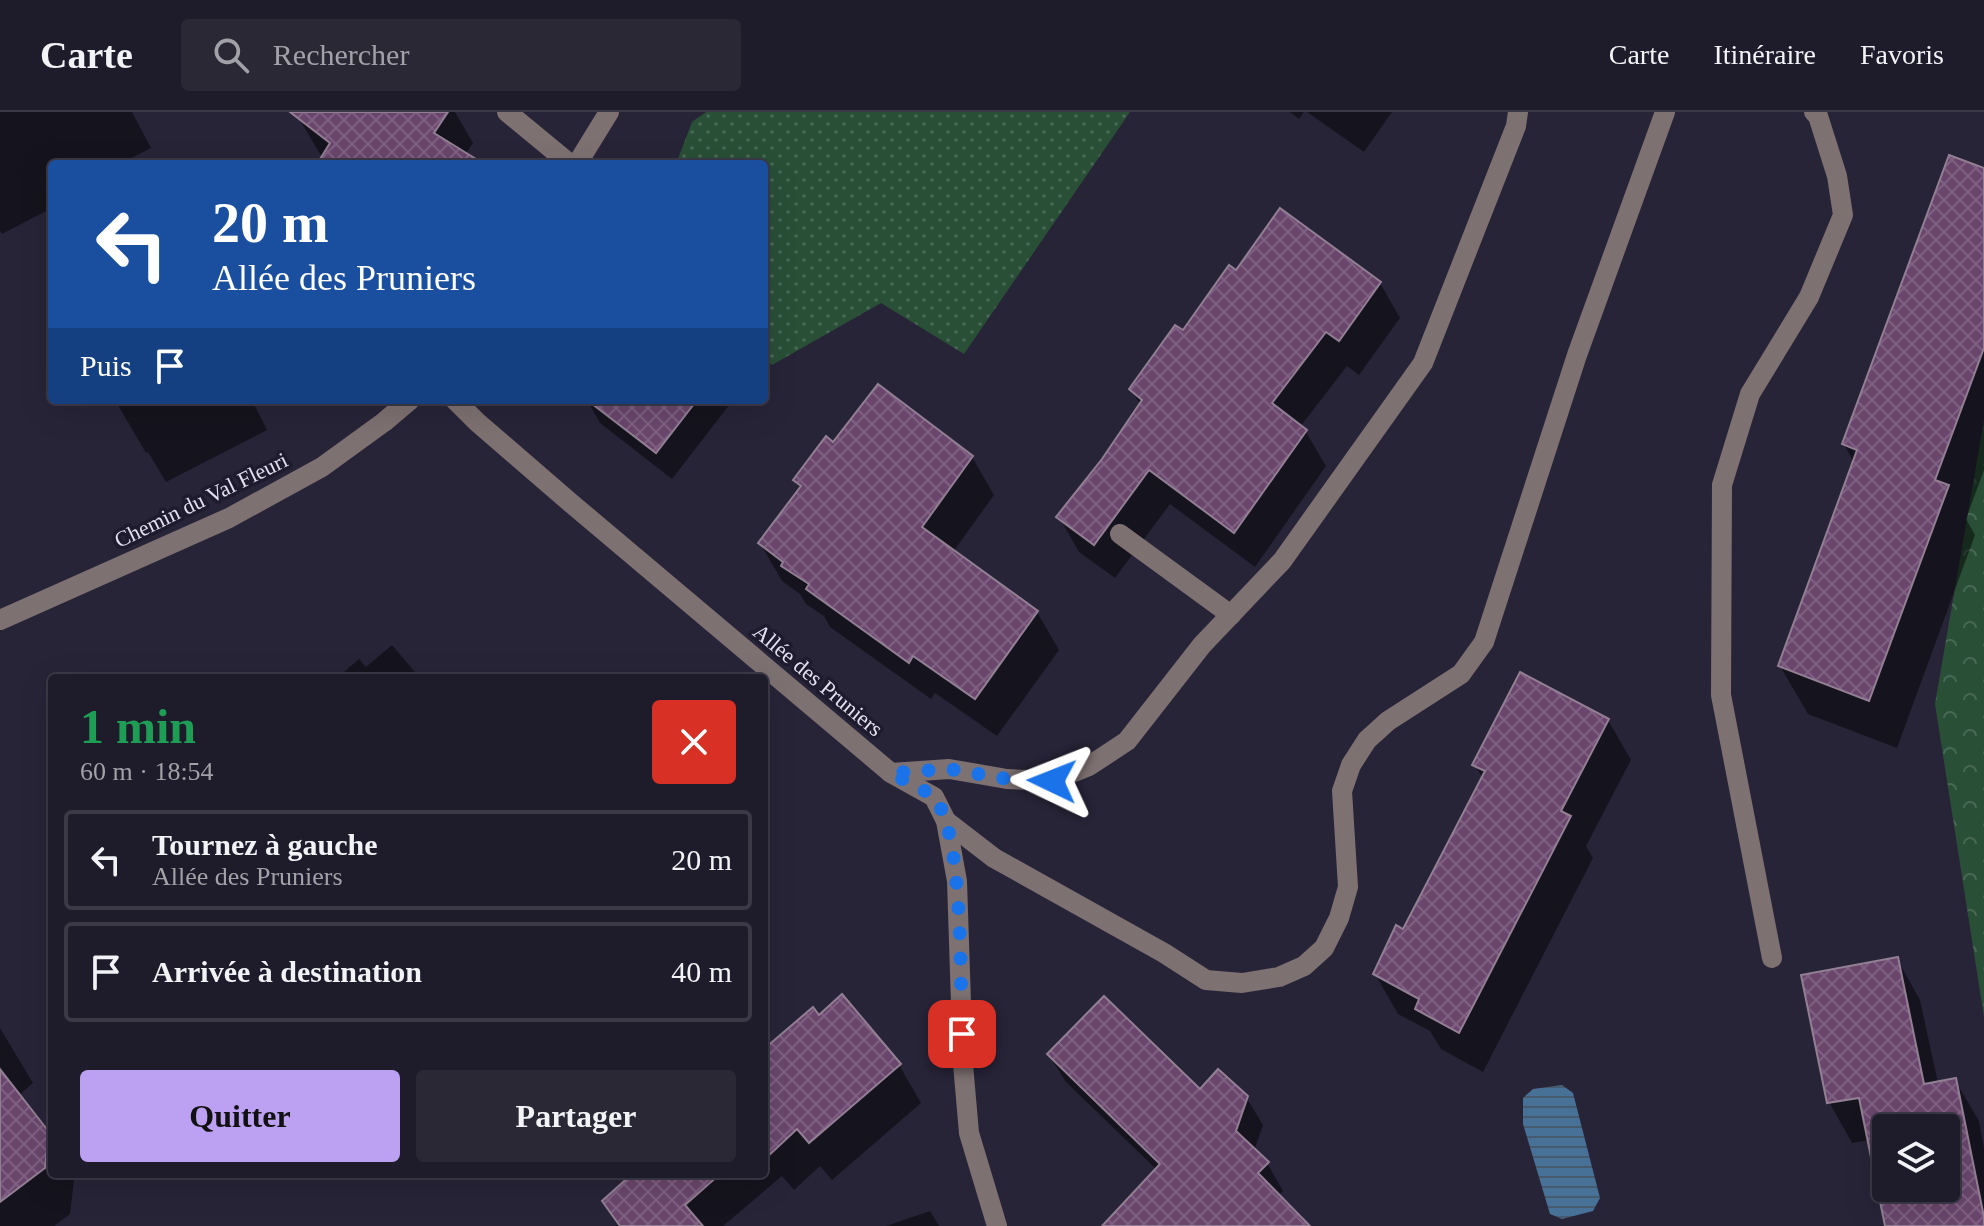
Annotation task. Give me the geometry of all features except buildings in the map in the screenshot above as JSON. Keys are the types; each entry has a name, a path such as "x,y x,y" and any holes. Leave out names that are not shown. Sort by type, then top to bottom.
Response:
{"street":[{"path":"507,112 565,160"},
{"path":"579,160 609,112"},
{"path":"891,773 949,769 1007,779 1052,781 1089,766 1127,741 1202,645 1282,561 1423,363 1516,126 1518,112"},
{"path":"946,821 994,858 1164,953 1206,980 1242,983 1279,977 1304,966 1324,948 1339,918 1348,887 1342,791 1351,765 1367,740 1388,721 1461,674 1484,642 1577,355 1665,112"},
{"path":"1772,958 1721,695 1722,485 1750,394 1809,297 1843,215 1837,176 1818,116 1814,112"},
{"name":"Chemin du Val Fleuri","path":"0,620 229,518 322,467 405,404"},
{"name":"Allée des Pruniers","path":"459,404 891,773 934,797 946,821 957,881 963,1064 969,1133 997,1226"},
{"path":"1120,534 1231,615"}],"green space":[{"path":"706,112 1130,112 964,354 881,303 772,365 768,362 768,160 678,160 692,122"},
{"path":"1984,420 1984,1017 1935,704"}],"water":[{"path":"1562,1085 1573,1093 1600,1198 1593,1211 1562,1219 1550,1214 1523,1124 1523,1098 1533,1089"}],"route":[{"path":"962,1034 957,881 946,821 934,797 891,773 949,769 1007,779 1052,781"}]}
